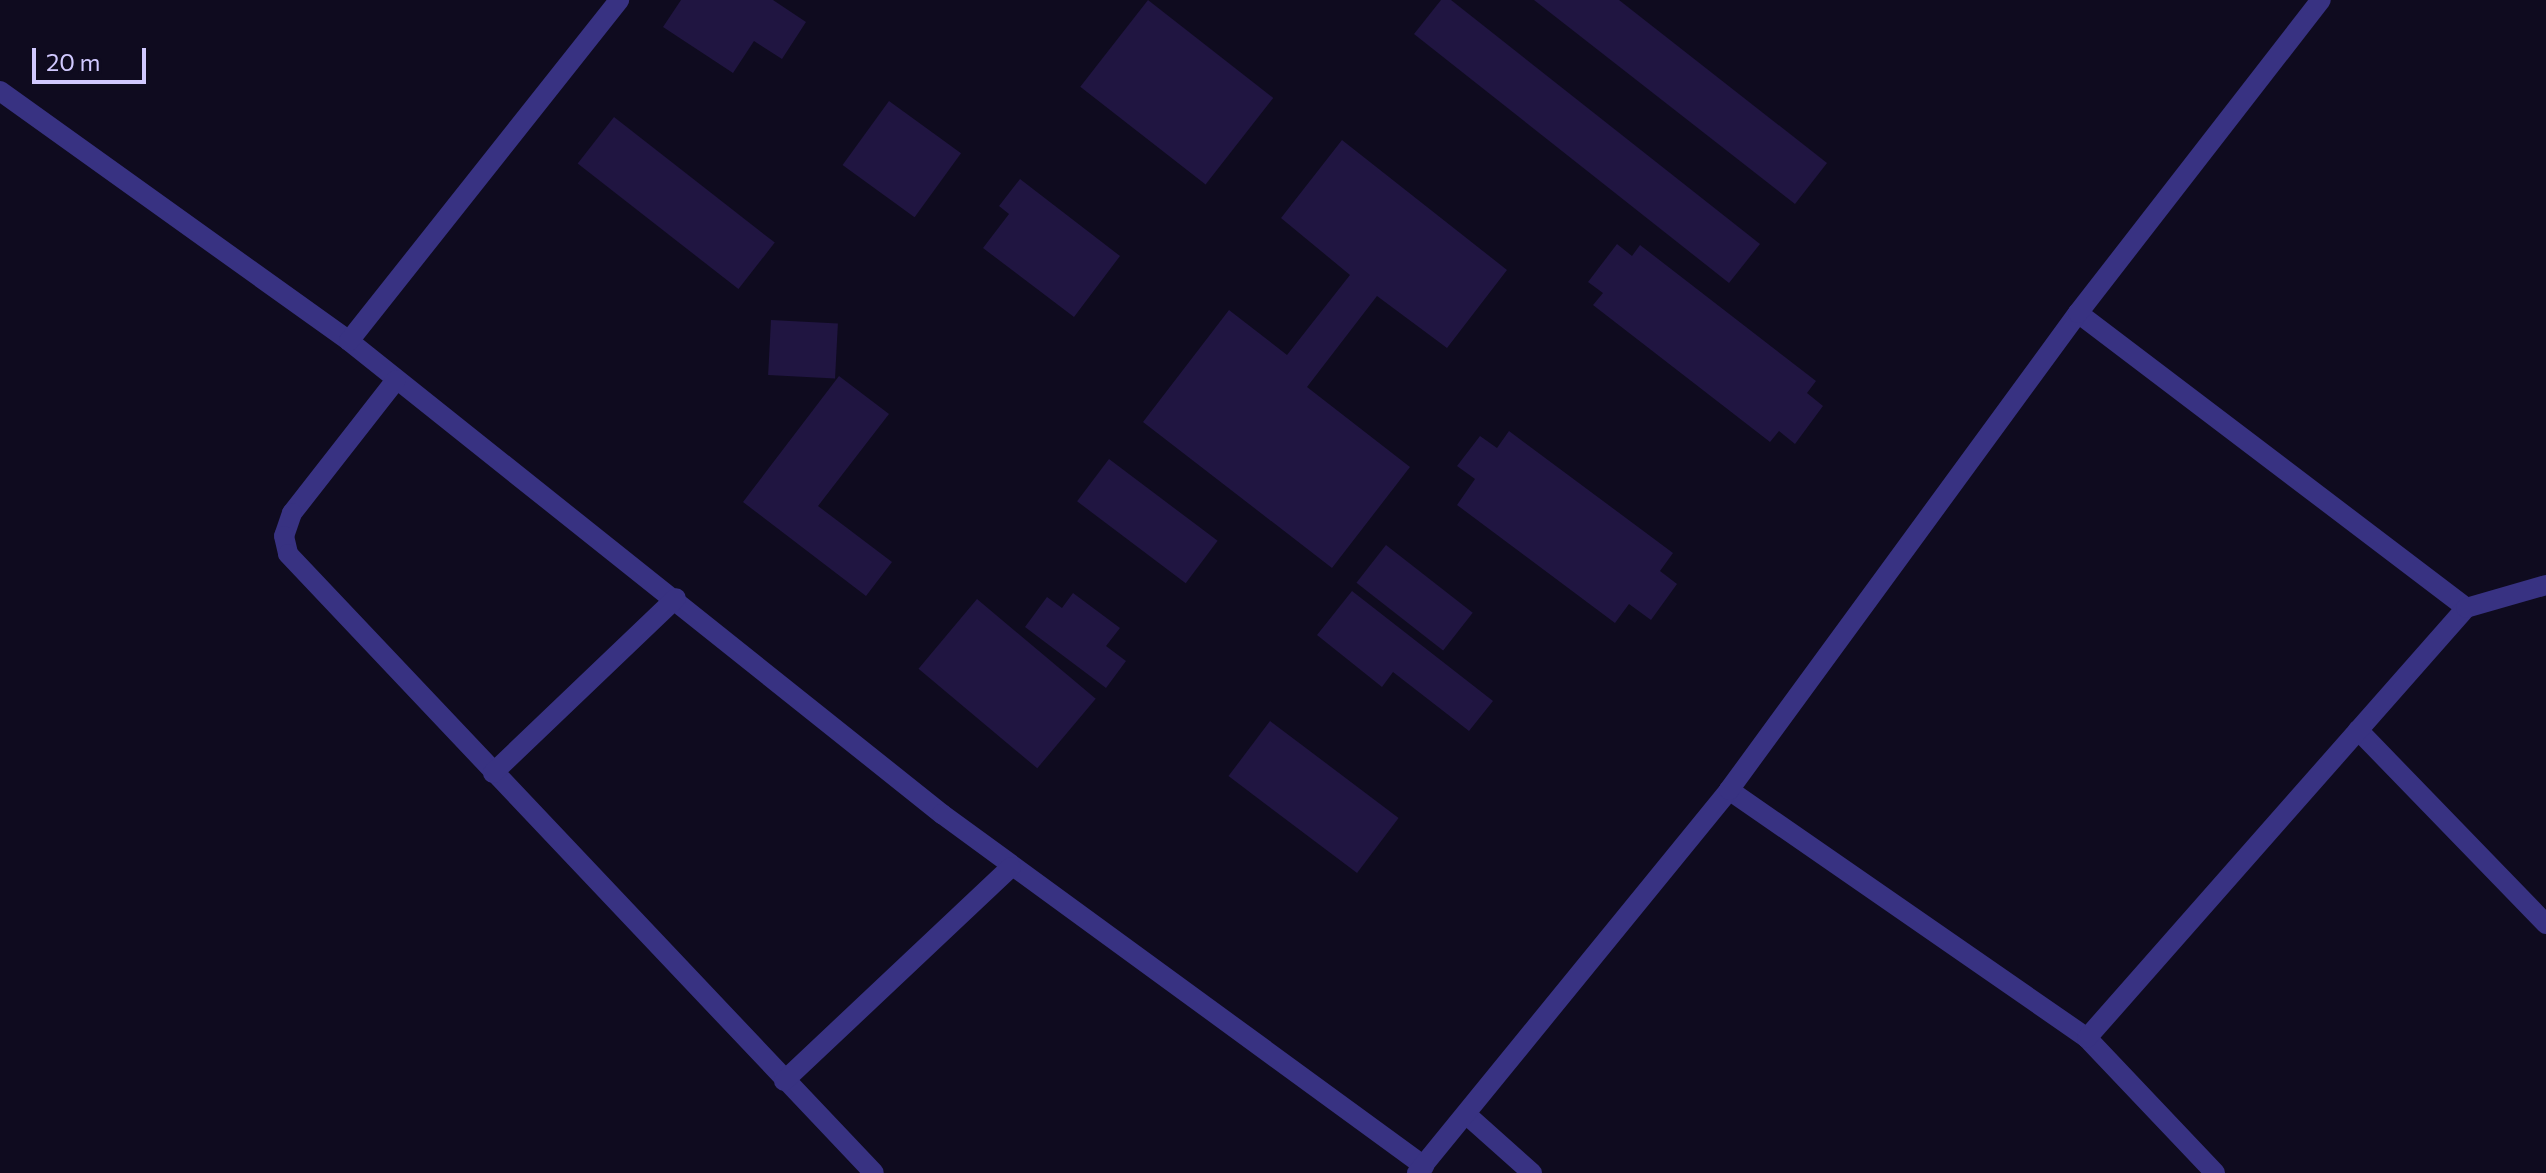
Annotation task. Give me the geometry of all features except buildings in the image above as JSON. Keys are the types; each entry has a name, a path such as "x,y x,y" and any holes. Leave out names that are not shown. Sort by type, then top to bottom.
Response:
{"street":[{"path":"349,341 619,0"},
{"path":"0,91 349,341 1011,867 1421,1170 1729,790 2078,313 2321,0"},
{"path":"2078,313 2466,608"},
{"path":"396,380 292,513 284,536 288,554 864,1170"},
{"path":"2087,1038 2466,608 2546,585"},
{"path":"493,773 676,598"},
{"path":"2358,730 2546,924"},
{"path":"1729,790 2087,1038 2215,1173"},
{"path":"784,1081 1011,867"},
{"path":"1467,1115 1532,1173"}]}
